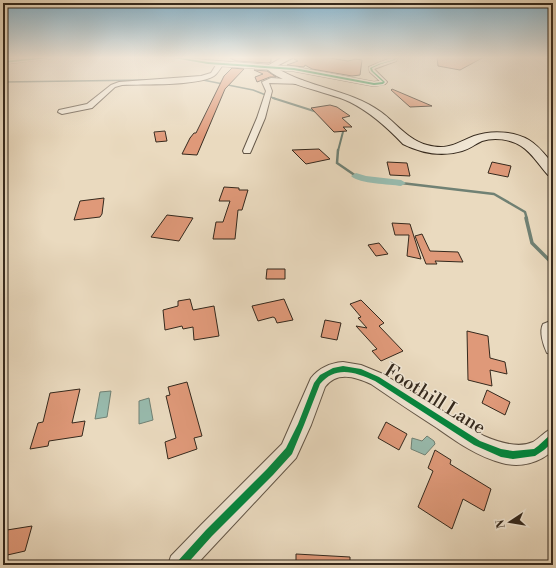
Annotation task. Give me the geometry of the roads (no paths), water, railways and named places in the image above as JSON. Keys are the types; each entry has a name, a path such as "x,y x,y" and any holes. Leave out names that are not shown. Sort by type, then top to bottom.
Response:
{"main road":[{"path":"307,84 344,96 360,104 382,117 407,142 420,147 435,150 451,150 483,137 506,137 518,140 528,145 553,172"}],"street":[{"path":"62,112 89,106 113,86 120,84"},
{"path":"247,151 261,118 269,92 266,84"},
{"path":"553,326 549,328 548,333 553,348"},
{"name":"Foothill Lane","path":"180,565 209,533 270,472 288,450 301,425 317,383 322,377 335,370 353,369 377,379 477,443 501,453 519,455 534,452 553,437"}],"waterway":[{"path":"221,84 253,90 275,99"},
{"path":"275,99 317,112"},
{"path":"338,151 344,128 341,124"},
{"path":"338,150 337,163 356,176"},
{"path":"356,176 365,179 401,183"},
{"path":"401,183 494,194 525,212 527,219"},
{"path":"526,218 532,243 553,264"}]}
